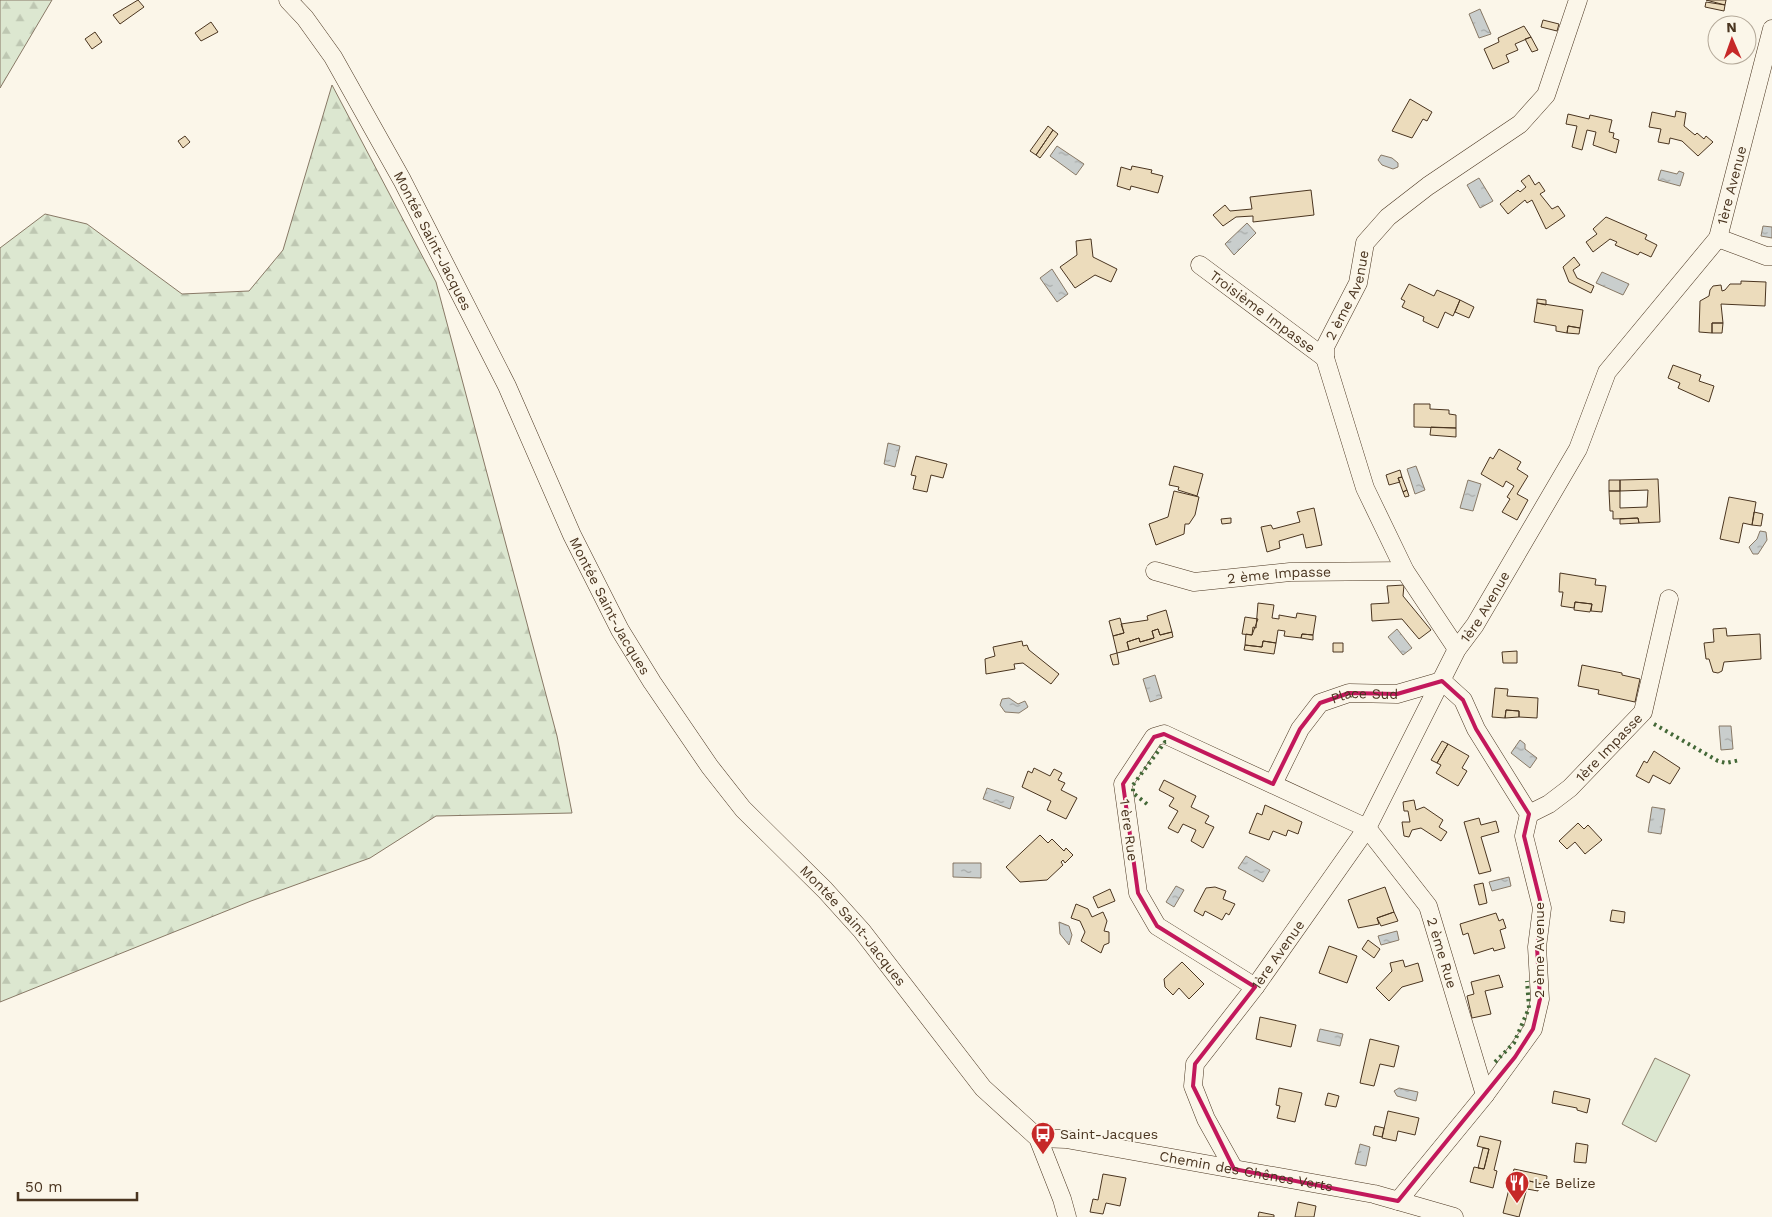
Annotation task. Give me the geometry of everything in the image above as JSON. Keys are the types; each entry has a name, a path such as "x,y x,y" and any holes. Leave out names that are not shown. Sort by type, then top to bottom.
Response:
{"street":[{"name":"Montée Saint-Jacques","path":"288,0 305,18 333,57 402,180 507,386 572,535 620,630 652,682 710,767 743,809 825,890 862,931 983,1088 1038,1138"},
{"name":"2 ème Avenue","path":"1457,649 1405,571 1365,488 1325,358 1325,346 1358,283 1365,243 1388,217 1428,186 1520,124 1546,95 1578,0"},
{"name":"1ère Avenue","path":"1234,1169 1206,1119 1193,1086 1195,1064 1255,987 1367,828 1457,649 1475,625 1578,449 1607,372 1718,238 1772,28"},
{"path":"1718,238 1766,256 1772,256"},
{"name":"Troisième Impasse","path":"1200,265 1325,358"},
{"name":"2 ème Impasse","path":"1155,571 1194,582 1290,572 1405,571"},
{"name":"1ère Impasse","path":"1529,814 1549,804 1570,788 1643,712 1669,599"},
{"path":"1442,681 1463,700 1476,729 1529,814"},
{"name":"Place Sud","path":"1272,784 1300,729 1320,703 1349,693 1397,694 1442,681"},
{"name":"1 ère Rue","path":"1255,987 1157,926 1138,893 1123,784 1154,737 1164,734 1367,828"},
{"name":"2 ème Avenue","path":"1398,1201 1485,1095 1533,1029 1540,1000 1538,947 1542,908 1524,836 1529,814"},
{"name":"2 ème Rue","path":"1367,828 1428,906 1485,1095"},
{"name":"Chemin des Chênes Verts","path":"1038,1138 1066,1138 1234,1169 1398,1201 1454,1217"},
{"path":"1038,1138 1062,1199 1067,1217"}],"highlighted area":[{"path":"1442,681 1463,700 1476,729 1529,814 1524,836 1542,908 1537,947 1540,999 1533,1029 1515,1057 1398,1201 1234,1169 1193,1086 1195,1064 1255,987 1157,926 1138,893 1123,784 1154,737 1164,734 1273,784 1300,729 1320,703 1349,693 1397,694"}],"green space":[{"path":"0,0 52,0 0,88"},
{"path":"332,85 436,282 557,736 572,813 436,816 370,858 251,901 0,1002 0,248 45,214 87,224 182,294 249,291 283,250"},
{"path":"1655,1058 1690,1075 1656,1142 1622,1124"}],"water":[{"path":"1480,9 1491,34 1479,38 1469,14"},
{"path":"1057,146 1084,164 1076,175 1050,156"},
{"path":"1381,155 1392,158 1398,163 1398,167 1393,169 1382,165 1378,160"},
{"path":"1661,170 1677,174 1679,171 1684,173 1680,186 1658,180"},
{"path":"1479,178 1493,201 1480,208 1467,185"},
{"path":"1247,223 1256,233 1234,255 1225,244"},
{"path":"1763,226 1772,227 1772,238 1761,236"},
{"path":"1052,269 1068,294 1057,302 1040,278"},
{"path":"1602,272 1629,284 1623,295 1596,283"},
{"path":"888,443 900,446 895,467 884,464"},
{"path":"1416,466 1425,490 1415,494 1407,469"},
{"path":"1468,480 1481,484 1473,511 1460,508"},
{"path":"1760,531 1766,532 1767,540 1758,554 1753,554 1749,547 1757,539"},
{"path":"1397,629 1412,648 1403,655 1388,637"},
{"path":"1155,675 1162,698 1150,702 1143,679"},
{"path":"1009,698 1018,704 1025,701 1028,707 1019,713 1005,712 1000,705 1002,699"},
{"path":"1719,726 1731,726 1733,749 1721,750"},
{"path":"1520,740 1525,744 1525,749 1537,758 1530,768 1511,753"},
{"path":"987,788 1014,797 1010,809 983,799"},
{"path":"1652,807 1665,809 1661,834 1648,832"},
{"path":"1246,856 1270,870 1263,882 1238,868"},
{"path":"953,863 981,863 981,878 953,877"},
{"path":"1509,877 1511,886 1492,891 1489,882"},
{"path":"1176,886 1184,890 1174,907 1166,902"},
{"path":"1059,922 1069,926 1072,935 1069,945 1060,934"},
{"path":"1397,931 1399,940 1381,945 1378,936"},
{"path":"1320,1029 1343,1034 1340,1046 1317,1041"},
{"path":"1399,1088 1418,1092 1416,1101 1397,1096 1394,1091"},
{"path":"1360,1144 1370,1147 1366,1166 1355,1164"}],"building":[{"path":"138,0 144,7 120,24 113,15"},
{"path":"1706,0 1726,0 1725,5"},
{"path":"1706,2 1725,5 1724,11 1705,7"},
{"path":"1543,20 1559,24 1557,31 1541,27"},
{"path":"211,22 218,32 201,41 195,33"},
{"path":"1524,26 1531,37 1515,44 1518,50 1506,55 1509,62 1493,69 1484,49 1499,42 1498,38"},
{"path":"95,32 102,42 92,49 85,39"},
{"path":"1531,37 1538,50 1532,52 1525,39"},
{"path":"1410,99 1432,112 1427,121 1423,119 1412,138 1392,131"},
{"path":"1676,111 1686,113 1684,126 1695,135 1697,133 1704,139 1706,136 1713,142 1698,156 1682,141 1670,138 1669,144 1658,142 1661,129 1649,127 1652,112 1675,117"},
{"path":"1568,114 1589,119 1590,115 1612,120 1609,132 1614,133 1613,138 1619,140 1616,153 1593,145 1596,132 1587,130 1582,150 1572,147 1577,126 1566,124"},
{"path":"1048,126 1053,130 1036,155 1030,151"},
{"path":"1053,130 1058,134 1040,158 1036,155"},
{"path":"185,136 190,142 183,148 178,141"},
{"path":"1132,166 1152,170 1151,173 1163,176 1158,193 1131,186 1130,190 1117,186 1121,167 1131,170"},
{"path":"1529,175 1535,185 1539,182 1545,191 1540,194 1552,209 1558,206 1565,216 1546,229 1532,200 1527,203 1525,200 1508,214 1500,204 1518,190 1520,192 1526,187 1521,181"},
{"path":"1311,190 1314,215 1253,222 1253,216 1236,217 1223,226 1213,215 1225,205 1230,211 1252,209 1250,197"},
{"path":"1606,217 1647,235 1645,239 1657,245 1651,257 1640,252 1638,255 1615,245 1617,242 1610,239 1593,252 1586,242 1597,234 1593,229"},
{"path":"1091,239 1093,257 1117,269 1111,282 1095,275 1075,288 1060,267 1077,255 1076,241"},
{"path":"1574,257 1580,265 1573,270 1577,278 1594,286 1591,293 1569,282 1563,267"},
{"path":"1741,281 1766,282 1765,306 1721,304 1723,323 1712,323 1712,333 1699,332 1700,301 1709,296 1713,286 1721,285 1722,291 1730,284 1741,284"},
{"path":"1409,284 1434,296 1437,290 1460,300 1453,316 1445,312 1438,328 1423,321 1424,317 1402,307 1405,301 1401,299"},
{"path":"1537,299 1546,300 1546,305 1537,303"},
{"path":"1460,300 1474,307 1469,318 1455,312"},
{"path":"1537,303 1583,310 1580,328 1568,326 1567,333 1556,331 1556,326 1534,322"},
{"path":"1712,323 1723,323 1722,333 1712,333"},
{"path":"1568,326 1580,328 1579,334 1567,333"},
{"path":"1673,365 1701,375 1699,381 1714,386 1709,402 1678,388 1680,383 1668,378"},
{"path":"1414,404 1430,404 1430,409 1449,410 1449,414 1456,415 1456,428 1414,427"},
{"path":"1431,427 1456,428 1456,437 1430,435"},
{"path":"1499,449 1521,462 1517,469 1528,476 1517,494 1528,500 1517,520 1502,512 1510,499 1507,497 1514,486 1506,481 1503,487 1481,474 1490,457 1493,459"},
{"path":"916,456 947,464 943,478 931,475 927,492 913,489 916,476 911,475"},
{"path":"1174,466 1203,474 1197,496 1178,490 1179,487 1169,485"},
{"path":"1400,470 1402,477 1398,478 1400,482 1389,485 1386,475"},
{"path":"1402,477 1407,490 1403,492 1398,478"},
{"path":"1658,479 1660,522 1639,523 1638,518 1613,519 1613,511 1610,511 1609,491 1620,491 1620,480","holes":["1648,490 1647,507 1620,508 1620,491"]},
{"path":"1609,480 1620,480 1620,491 1609,491"},
{"path":"1407,490 1409,496 1405,497 1403,492"},
{"path":"1174,491 1199,497 1195,515 1189,524 1185,524 1184,534 1156,545 1149,524 1168,517"},
{"path":"1729,497 1756,502 1752,525 1743,523 1739,543 1720,539"},
{"path":"1314,508 1322,545 1306,548 1303,534 1279,541 1280,548 1267,552 1261,527 1271,525 1273,529 1300,522 1297,512"},
{"path":"1754,512 1763,514 1761,526 1752,525"},
{"path":"1231,518 1231,523 1222,524 1221,519"},
{"path":"1638,518 1639,523 1620,524 1620,519"},
{"path":"1560,573 1596,579 1595,585 1606,586 1602,612 1591,611 1592,604 1575,602 1574,608 1561,606 1563,592 1559,592"},
{"path":"1404,585 1403,596 1431,630 1419,639 1402,619 1372,621 1371,604 1389,603 1387,586"},
{"path":"1575,602 1592,604 1590,612 1574,610"},
{"path":"1258,603 1274,605 1272,618 1279,619 1279,615 1296,618 1297,613 1316,616 1313,635 1302,634 1301,638 1284,636 1285,631 1278,630 1276,643 1263,641 1262,647 1245,645 1246,634 1252,635 1253,627 1256,628"},
{"path":"1166,610 1172,632 1160,635 1158,629 1152,631 1154,638 1140,642 1139,638 1127,642 1129,650 1117,653 1113,636 1124,633 1121,624 1148,620 1147,616"},
{"path":"1245,617 1258,619 1252,635 1242,634"},
{"path":"1120,618 1124,633 1113,636 1109,621"},
{"path":"1726,628 1727,636 1760,634 1761,659 1724,662 1722,671 1718,673 1713,672 1709,659 1706,659 1704,643 1714,642 1713,629"},
{"path":"1158,629 1160,635 1172,632 1173,637 1129,650 1127,642 1139,638 1140,642 1154,638 1152,631"},
{"path":"1302,634 1313,635 1313,640 1301,638"},
{"path":"1022,641 1023,646 1027,645 1029,650 1059,674 1051,684 1023,663 1014,664 1015,669 986,674 985,659 995,656 993,647"},
{"path":"1263,641 1276,643 1274,654 1244,650 1245,645 1262,647"},
{"path":"1333,643 1343,643 1343,652 1333,652"},
{"path":"1517,651 1517,663 1503,663 1502,652"},
{"path":"1117,653 1119,664 1113,665 1110,655"},
{"path":"1582,665 1622,673 1622,675 1640,679 1635,702 1598,694 1599,690 1578,686"},
{"path":"1495,688 1508,689 1507,696 1538,698 1537,718 1519,717 1519,711 1506,710 1505,718 1492,717"},
{"path":"1506,710 1519,711 1519,717 1505,718"},
{"path":"1442,741 1448,744 1437,763 1431,760"},
{"path":"1448,744 1469,756 1462,768 1467,771 1458,786 1436,773 1441,765 1437,763"},
{"path":"1654,751 1680,768 1670,784 1653,775 1649,783 1636,776 1644,761 1647,763"},
{"path":"1034,768 1050,776 1054,769 1062,773 1058,780 1065,783 1061,790 1077,798 1066,819 1047,810 1051,801 1022,787 1028,771 1032,773"},
{"path":"1164,780 1196,796 1191,807 1209,816 1205,823 1214,827 1203,848 1191,841 1196,830 1183,824 1178,833 1168,828 1178,811 1169,806 1174,798 1159,790"},
{"path":"1414,800 1416,810 1424,807 1443,820 1439,827 1447,832 1441,841 1421,828 1412,830 1409,837 1404,836 1402,822 1410,822 1408,811 1404,811 1403,802"},
{"path":"1265,805 1302,822 1298,834 1288,830 1286,836 1273,831 1269,840 1249,833 1257,813 1262,815"},
{"path":"1479,818 1481,825 1496,821 1499,832 1481,837 1491,871 1479,874 1464,822"},
{"path":"1578,823 1584,829 1588,825 1602,840 1585,854 1575,842 1567,849 1559,841"},
{"path":"1040,835 1048,843 1052,839 1064,851 1066,848 1073,855 1065,863 1063,860 1061,862 1063,865 1047,880 1020,882 1006,867"},
{"path":"1483,883 1487,903 1479,905 1474,885"},
{"path":"1215,887 1226,891 1223,899 1235,904 1229,915 1226,913 1222,920 1205,911 1203,916 1194,911 1206,888"},
{"path":"1385,887 1394,912 1377,918 1379,924 1358,928 1348,900"},
{"path":"1110,889 1115,901 1098,908 1093,897"},
{"path":"1076,904 1088,909 1092,917 1103,912 1107,921 1104,931 1109,932 1109,943 1104,945 1101,953 1081,941 1085,932 1080,921 1071,918"},
{"path":"1612,910 1625,912 1624,923 1610,921"},
{"path":"1394,912 1398,921 1381,926 1377,918"},
{"path":"1496,913 1499,921 1503,919 1506,928 1500,930 1505,948 1494,951 1493,948 1474,954 1468,933 1463,935 1460,924"},
{"path":"1368,940 1380,949 1374,958 1362,949"},
{"path":"1329,946 1357,956 1347,983 1319,973"},
{"path":"1403,960 1405,967 1418,963 1423,981 1402,987 1389,1001 1376,988 1392,971 1390,963"},
{"path":"1182,962 1204,984 1189,999 1179,988 1173,995 1165,987 1164,979"},
{"path":"1499,975 1503,987 1485,991 1491,1014 1472,1018 1467,996 1474,994 1471,982"},
{"path":"1260,1017 1296,1025 1291,1047 1256,1039"},
{"path":"1370,1039 1399,1046 1394,1067 1380,1064 1374,1086 1360,1083"},
{"path":"1279,1088 1302,1093 1295,1122 1277,1118 1280,1106 1276,1105"},
{"path":"1554,1091 1590,1099 1587,1113 1577,1110 1577,1108 1552,1103"},
{"path":"1328,1093 1339,1096 1336,1107 1325,1105"},
{"path":"1388,1111 1419,1118 1415,1135 1398,1131 1396,1141 1382,1138"},
{"path":"1375,1126 1384,1128 1382,1137 1373,1135"},
{"path":"1480,1136 1501,1141 1494,1170 1497,1171 1493,1188 1470,1182 1474,1167 1484,1169 1489,1149 1477,1146"},
{"path":"1576,1143 1588,1145 1586,1163 1574,1162"},
{"path":"1483,1148 1489,1149 1484,1169 1478,1168"},
{"path":"1514,1169 1547,1176 1546,1185 1529,1181 1519,1217 1503,1213"},
{"path":"1103,1174 1126,1178 1120,1206 1106,1203 1103,1214 1090,1212 1093,1199 1098,1200"},
{"path":"1529,1181 1539,1183 1538,1191 1527,1189"},
{"path":"1298,1202 1316,1206 1314,1217 1295,1217"},
{"path":"1259,1212 1274,1215 1274,1217 1258,1217"}],"hedge":[{"path":"1654,724 1718,761 1726,763 1740,760"},
{"path":"1147,804 1133,793 1133,785 1165,742 1168,742"},
{"path":"1495,1062 1514,1043 1529,1008 1527,981"}],"place":[{"name":"Saint-Jacques","path":"1043,1155"},
{"name":"Le Belize","path":"1517,1204"}]}
